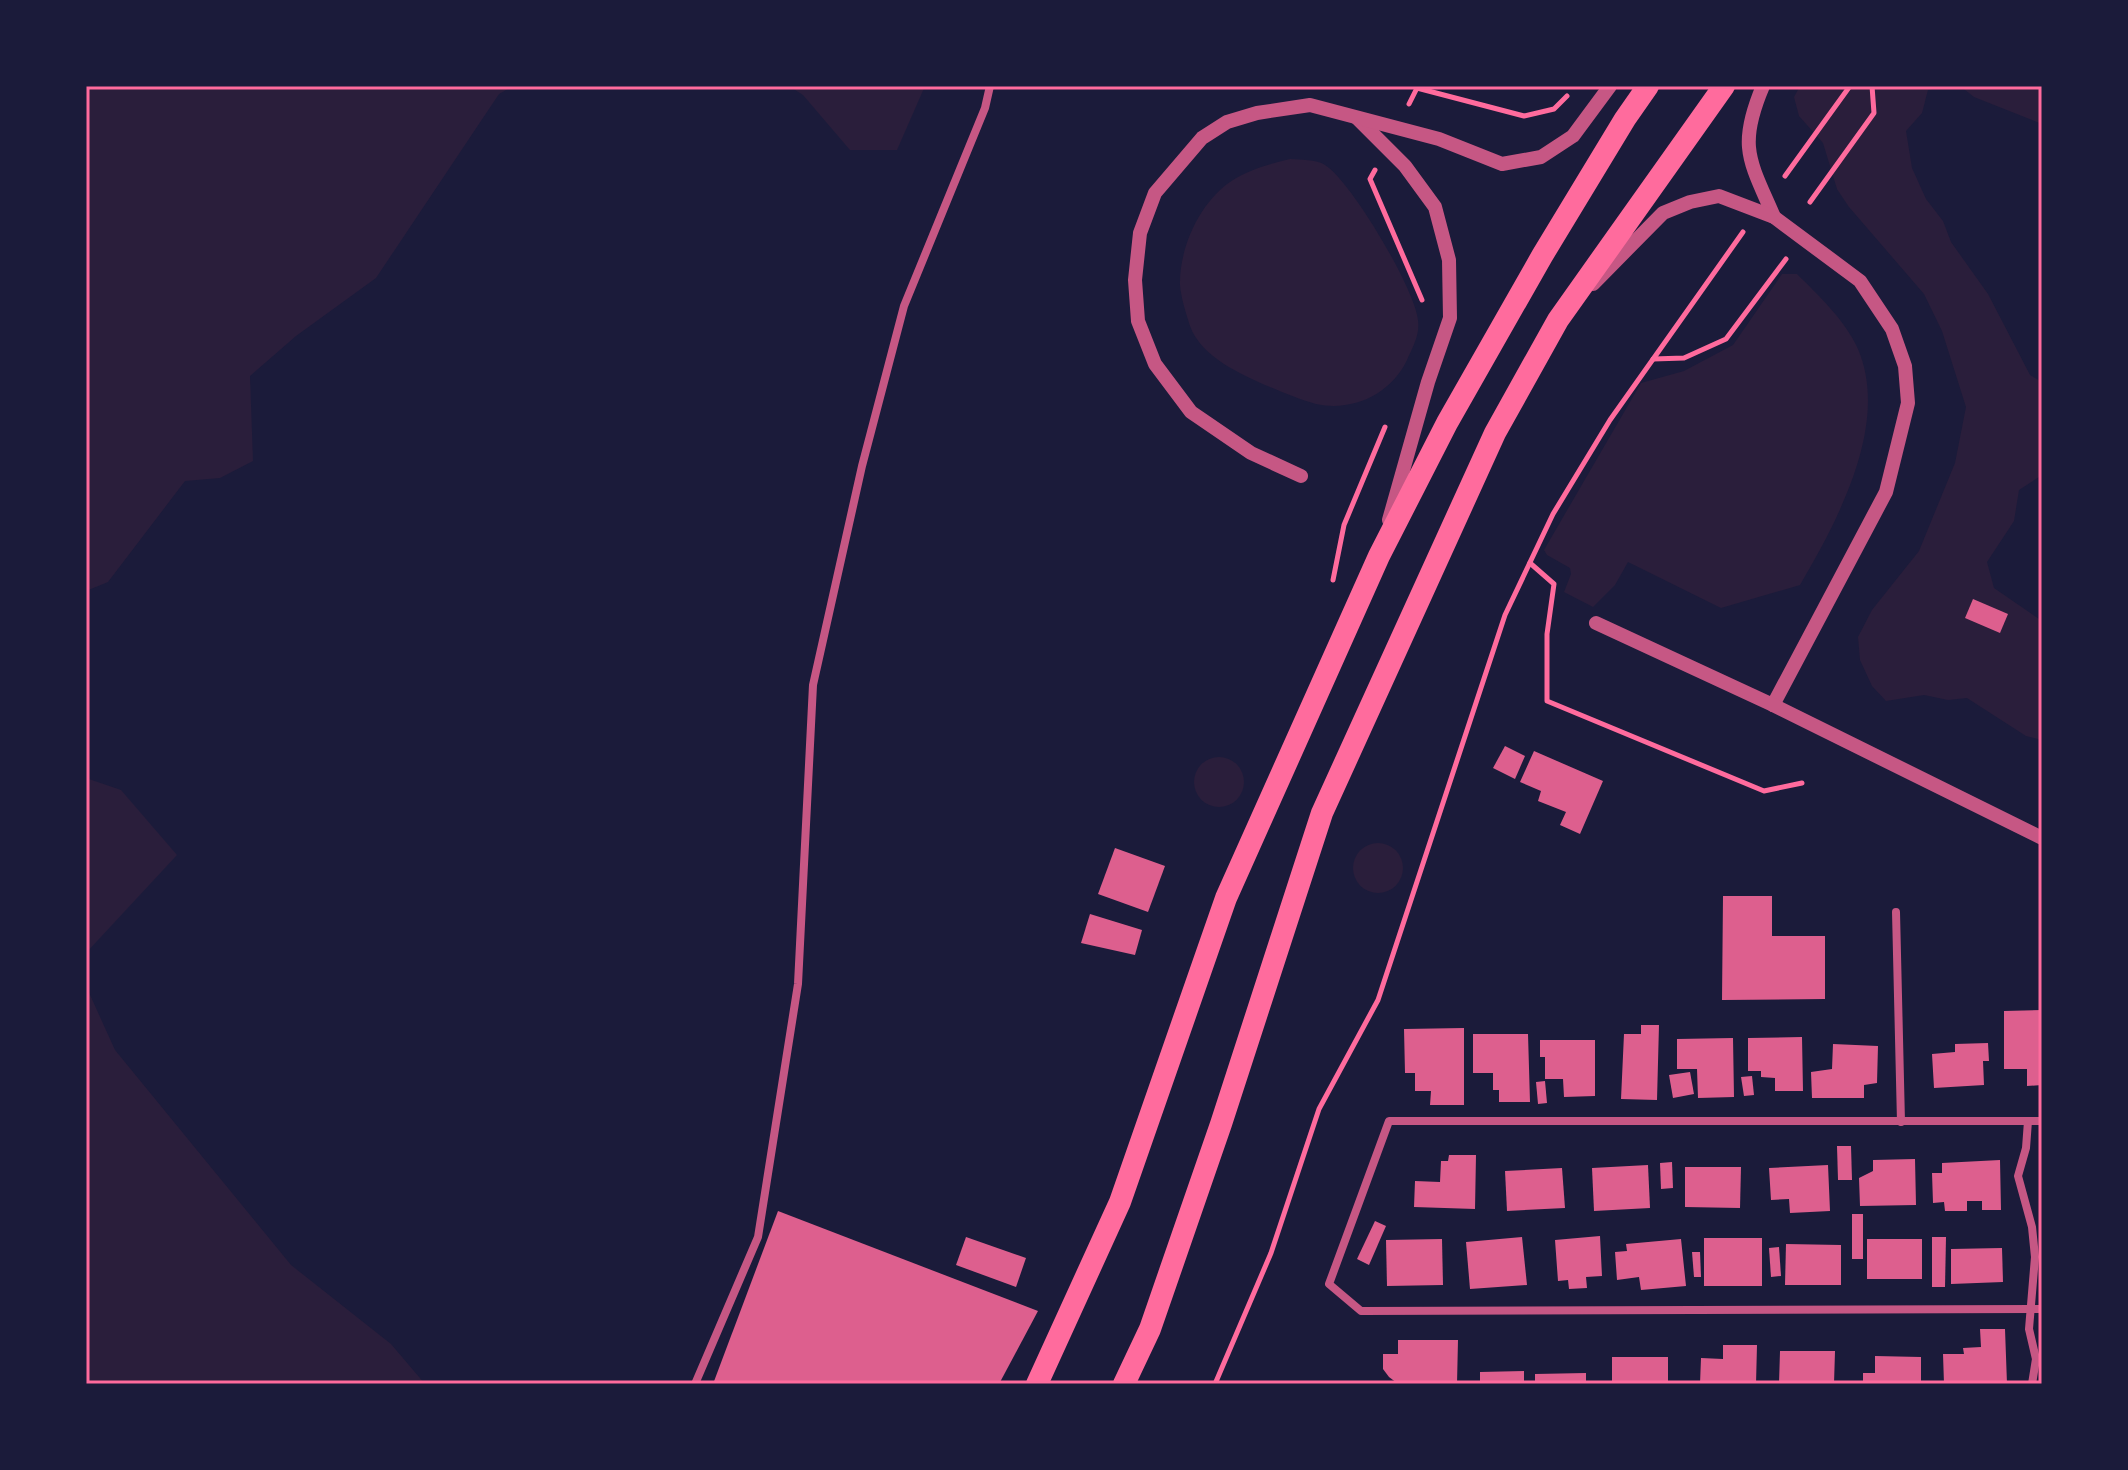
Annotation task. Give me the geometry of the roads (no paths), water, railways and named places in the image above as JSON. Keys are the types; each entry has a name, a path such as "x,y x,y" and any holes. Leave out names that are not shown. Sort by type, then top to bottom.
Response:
{"highway":[{"path":"1037,1384 1120,1202 1226,898 1379,556 1447,423 1542,256 1648,86"},
{"path":"1124,1384 1161,1300 1322,813 1495,433 1558,320 1724,86"}],"street":[{"path":"695,1384 758,1237 798,984 813,685 859,481 904,306 985,108 990,86"},
{"path":"1301,476 1251,453 1191,412 1155,364 1138,321 1135,280 1140,233 1155,193 1202,138 1227,122 1257,113 1310,105 1439,139 1502,164 1541,157 1573,136 1610,86"},
{"path":"1763,86 1749,125 1748,156 1774,217"},
{"path":"1357,117 1405,166 1435,207 1449,260 1450,318 1428,382 1379,556"},
{"path":"1558,320 1663,213 1690,202 1719,196 1774,217 1860,281 1892,329 1905,366 1908,403 1886,492 1773,705"},
{"path":"1596,623 1773,705 2042,838"},
{"path":"1896,912 1901,1122"},
{"path":"2042,1121 1389,1121 1329,1284 1361,1311 2042,1309"},
{"path":"2028,1121 2026,1148 2018,1176 2032,1227 2035,1257 2029,1309 2029,1329 2036,1359 2032,1384"}]}
